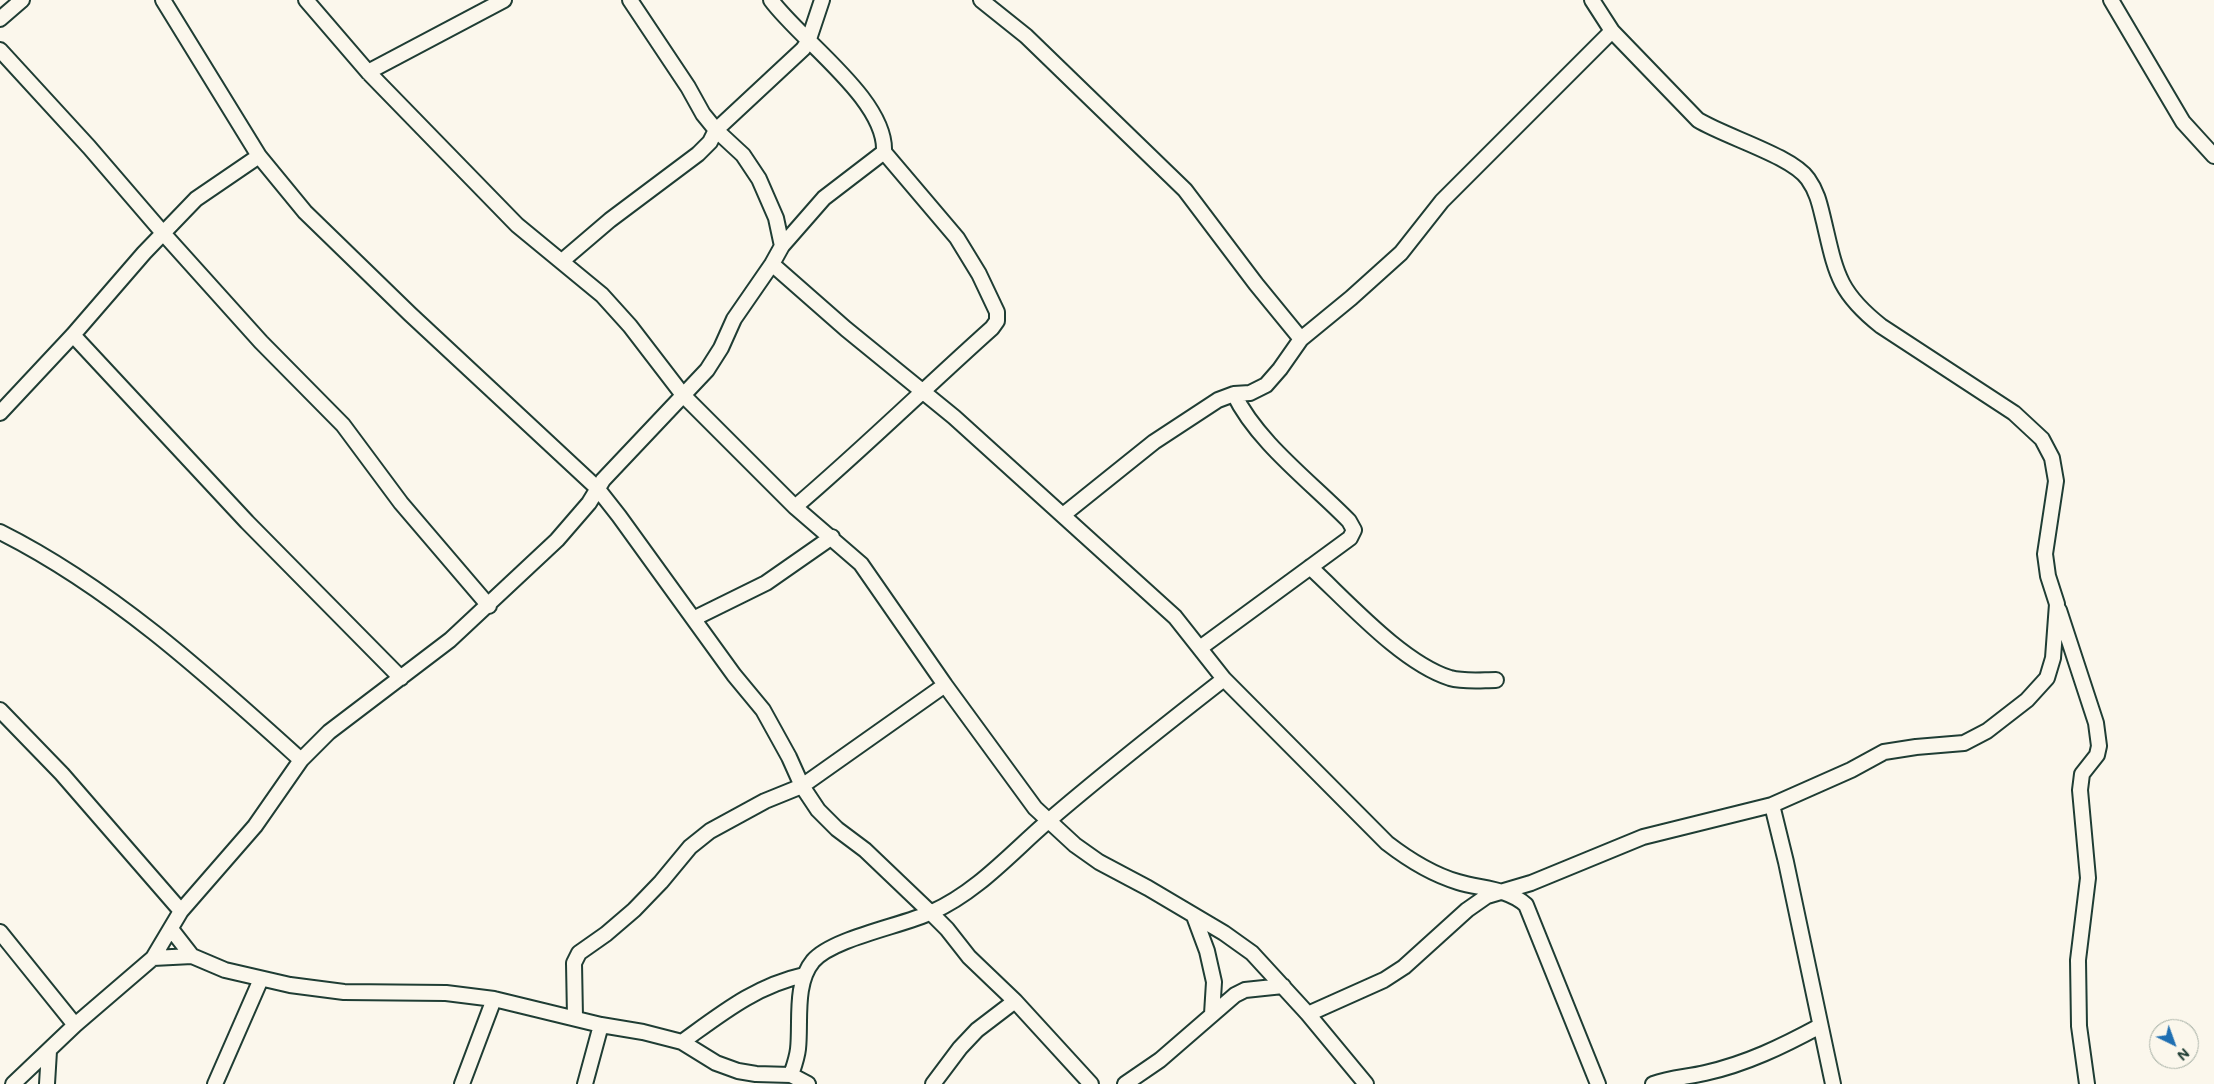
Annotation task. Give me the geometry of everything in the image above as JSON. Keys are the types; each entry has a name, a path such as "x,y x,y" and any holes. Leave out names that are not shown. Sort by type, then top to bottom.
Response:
{"street":[{"path":"0,19 22,0"},
{"path":"163,0 259,156 305,212 417,321 597,488 695,618 734,675 763,710 789,757 809,799 827,820 865,850 947,929 969,957 1015,1001 1091,1084"},
{"path":"306,0 368,72 518,225 602,294 630,326 683,395 795,507 862,564 945,685 1035,808 1075,845 1099,862 1224,932 1252,953 1308,1014 1366,1084"},
{"path":"368,72 504,0"},
{"path":"630,0 688,87 703,114 716,130 743,155 759,178 776,218 782,246"},
{"path":"771,0 808,42 841,73 867,105 880,126 885,140 884,152 957,238 979,274 997,312 997,321 992,328 922,391 863,449 795,507"},
{"path":"562,261 610,220 698,154 710,142 716,130 803,49 808,42 822,0"},
{"path":"981,0 1026,36 1185,190 1256,284 1301,339"},
{"path":"1592,0 1612,31 1698,120 1794,164 1808,178 1819,199 1837,275 1848,296 1863,312 1880,326 2014,413 2042,439 2052,458 2056,481 2045,554 2048,576 2096,723 2099,746 2097,755 2082,774 2080,790 2088,878 2078,960 2079,1026 2086,1083"},
{"path":"2110,0 2183,122 2214,156"},
{"path":"1063,515 1154,442 1218,400 1234,394 1250,393 1266,385 1301,339 1351,298 1401,253 1442,201 1612,31"},
{"path":"0,50 89,146 163,234 261,342 343,426 401,503 489,606"},
{"path":"13,1084 75,1025 153,958 181,911 255,826 301,760 329,732 450,640 489,606 557,540 589,503 597,488 707,370 721,348 734,319 772,264 782,246 824,198 884,152"},
{"path":"0,413 196,199 259,156"},
{"path":"772,264 954,417 1175,616 1224,679 1387,843 1404,857 1440,876 1483,888 1506,892 1520,900 1530,912 1598,1084"},
{"path":"73,335 247,522 401,678"},
{"path":"1200,648 1350,538 1354,530 1349,521 1336,507 1260,434 1241,409 1234,394"},
{"path":"0,532 39,551 82,580 169,645 200,669 301,760"},
{"path":"695,618 766,583 832,537"},
{"path":"1310,567 1385,636 1431,671 1452,679 1496,680"},
{"path":"1308,1014 1384,980 1404,967 1477,902 1487,896 1506,892 1643,837 1772,804 1851,770 1884,752 1964,743 1987,731 2027,700 2047,678 2053,658 2057,604"},
{"path":"791,1074 798,1051 804,975 813,961 828,950 931,913 956,899 976,885 1048,821 1160,729 1224,679"},
{"path":"575,1017 574,963 579,953 623,920 661,882 690,847 710,831 765,801 802,786 945,685"},
{"path":"0,710 62,774 181,911"},
{"path":"1772,804 1833,1084"},
{"path":"1194,916 1207,951 1214,982 1212,1014"},
{"path":"171,929 192,956"},
{"path":"0,932 75,1025"},
{"path":"153,958 192,956 225,970 261,979 344,992 446,993 494,999 682,1042 716,1063 738,1071 756,1074 791,1074 808,1084"},
{"path":"682,1042 757,990 783,980 804,975"},
{"path":"215,1084 261,979"},
{"path":"1125,1084 1160,1060 1235,995 1245,990 1283,986"},
{"path":"462,1084 494,999"},
{"path":"933,1084 960,1048 977,1030 1015,1001"},
{"path":"585,1084 601,1025"},
{"path":"1652,1084 1666,1079 1706,1073 1745,1061 1785,1045 1820,1026"},
{"path":"46,1084 49,1051"}]}
